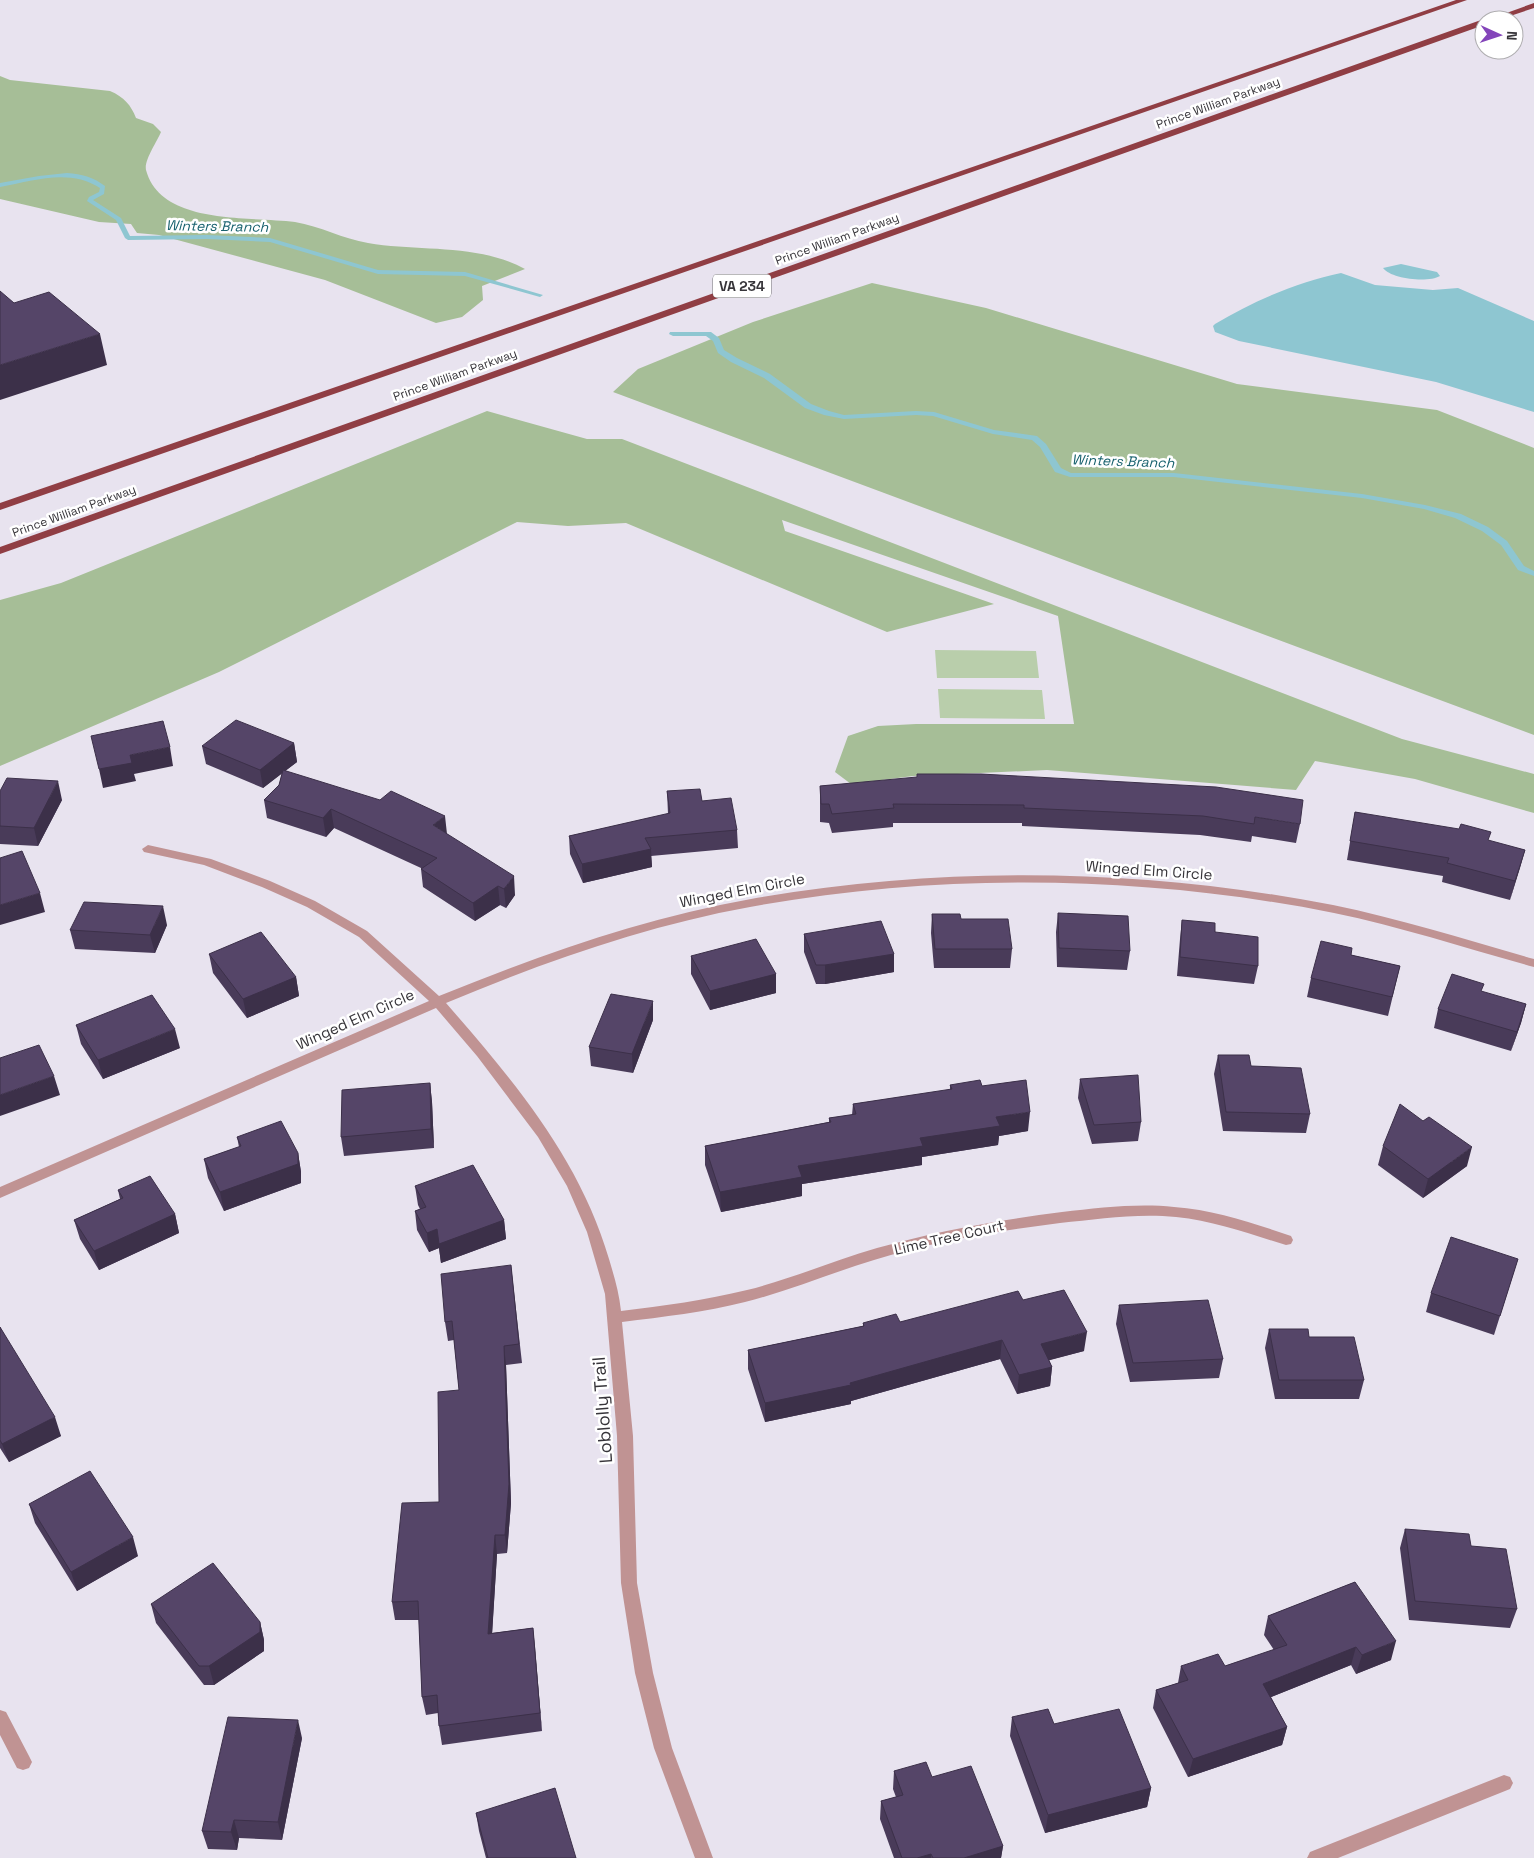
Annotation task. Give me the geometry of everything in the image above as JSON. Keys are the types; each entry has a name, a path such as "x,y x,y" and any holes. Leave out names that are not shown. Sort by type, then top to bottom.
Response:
{"highway":[{"name":"Prince William Parkway","path":"0,507 1463,0"},
{"path":"1520,10 1534,5"},
{"name":"Prince William Parkway","path":"0,551 1474,26"}],"street":[{"name":"Loblolly Trail","path":"148,849 207,862 266,884 311,904 363,934 437,1001 482,1053 543,1133 574,1186 594,1232 612,1294 625,1436 629,1583 644,1673 663,1748 704,1858"},
{"name":"Winged Elm Circle","path":"0,1193 492,978 581,947 670,920 741,904 866,888 1003,880 1172,886 1252,896 1334,910 1414,929 1534,963"},
{"name":"Lime Tree Court","path":"615,1317 674,1310 745,1296 874,1254 940,1237 1007,1224 1112,1211 1159,1210 1208,1216 1256,1229 1286,1240"},
{"path":"0,1718 23,1762"},
{"path":"1316,1858 1504,1783"}],"green space":[{"path":"0,76 10,80 110,91 119,96 129,105 136,118 153,124 161,132 146,166 146,170 155,188 169,201 188,209 232,218 295,222 368,243 488,255 525,269 482,286 483,300 462,317 436,323 325,280 159,235 137,233 131,224 99,222 0,199"},
{"path":"872,283 986,308 1237,384 1437,410 1534,448 1534,735 613,392 638,369 753,322"},
{"path":"487,411 587,439 622,439 1402,739 1534,774 1534,813 1415,779 1315,761 1296,790 1047,770 913,776 851,784 835,772 848,736 878,726 916,724 1074,724 1058,616 782,520 785,531 994,604 887,632 626,523 568,526 517,522 219,672 0,766 0,600 61,583"},
{"path":"935,650 1036,651 1039,678 937,678"},
{"path":"938,689 1042,690 1045,719 940,718"}],"water":[{"path":"1401,264 1437,272 1440,276 1427,279 1410,279 1394,275 1383,268"},
{"path":"1341,273 1375,285 1433,290 1458,288 1534,321 1534,412 1436,382 1239,341 1215,332 1213,326 1215,324 1260,300 1292,287"}],"building":[{"path":"0,291 14,303 49,292 100,334 0,365"},
{"path":"236,720 294,743 260,770 202,746"},
{"path":"163,721 170,747 130,755 132,763 99,769 91,736"},
{"path":"283,770 380,800 391,791 445,816 433,825 514,876 504,889 498,886 473,903 421,869 437,858 331,809 323,818 264,800 279,785"},
{"path":"917,774 981,774 1216,787 1303,800 1300,824 1255,817 1254,824 1203,816 1024,808 1024,805 893,804 894,808 832,814 829,804 821,804 820,786 917,777"},
{"path":"7,778 58,781 34,828 0,826 0,791"},
{"path":"700,789 702,801 731,798 737,830 645,838 651,849 582,864 569,836 670,813 667,791"},
{"path":"1355,812 1459,829 1461,824 1491,832 1488,840 1525,850 1515,881 1447,863 1449,858 1350,841"},
{"path":"22,851 40,893 0,905 0,858"},
{"path":"84,902 163,906 150,935 70,930"},
{"path":"1058,913 1128,916 1130,951 1059,948"},
{"path":"932,914 960,914 961,919 1008,919 1012,949 935,949"},
{"path":"1182,920 1215,923 1215,932 1258,937 1258,966 1180,957"},
{"path":"881,921 894,954 816,965 804,934"},
{"path":"261,932 296,977 243,999 209,954"},
{"path":"756,939 776,974 710,991 691,956"},
{"path":"1321,941 1352,948 1351,955 1400,966 1392,997 1311,978"},
{"path":"1452,974 1484,984 1481,991 1526,1004 1517,1032 1438,1009"},
{"path":"611,994 653,1001 632,1054 589,1047"},
{"path":"152,995 175,1029 98,1060 76,1025"},
{"path":"39,1045 54,1076 0,1095 0,1058"},
{"path":"1218,1055 1249,1055 1251,1066 1301,1068 1310,1114 1226,1112"},
{"path":"1138,1075 1141,1122 1094,1125 1080,1079"},
{"path":"980,1080 982,1086 1026,1080 1030,1112 996,1117 1000,1126 920,1138 923,1146 798,1166 802,1177 720,1192 705,1146 831,1122 829,1118 856,1114 853,1104 952,1089 950,1085"},
{"path":"430,1083 431,1129 341,1137 342,1090"},
{"path":"1400,1104 1423,1121 1429,1117 1472,1147 1428,1179 1383,1146"},
{"path":"281,1121 298,1153 298,1164 220,1192 204,1159 241,1146 237,1137"},
{"path":"473,1165 504,1220 439,1244 437,1229 427,1233 415,1211 426,1207 415,1186"},
{"path":"150,1176 175,1214 94,1251 74,1220 123,1198 118,1190"},
{"path":"1451,1237 1518,1259 1500,1316 1431,1293"},
{"path":"511,1265 519,1344 504,1346 509,1484 505,1535 495,1535 488,1634 533,1628 540,1713 439,1726 437,1695 422,1697 418,1601 392,1602 402,1503 439,1502 438,1392 459,1390 452,1321 445,1322 441,1274"},
{"path":"1064,1290 1087,1332 1041,1344 1052,1367 1019,1375 1002,1340 850,1383 851,1385 765,1403 748,1350 864,1326 863,1323 896,1314 900,1322 1018,1291 1023,1300"},
{"path":"1208,1300 1223,1359 1133,1363 1119,1305"},
{"path":"0,1327 55,1417 2,1444 0,1440"},
{"path":"1269,1329 1308,1329 1309,1337 1354,1337 1364,1380 1279,1380"},
{"path":"90,1471 133,1537 71,1572 29,1504"},
{"path":"1405,1529 1469,1534 1471,1546 1506,1549 1517,1609 1415,1601"},
{"path":"213,1563 260,1622 260,1632 209,1666 199,1666 151,1604"},
{"path":"1355,1582 1396,1641 1362,1655 1356,1647 1263,1684 1287,1727 1193,1759 1156,1690 1188,1680 1181,1666 1218,1654 1225,1666 1287,1645 1268,1616"},
{"path":"1048,1709 1054,1724 1119,1709 1151,1788 1048,1815 1012,1717"},
{"path":"228,1717 298,1720 278,1822 234,1820 231,1832 202,1831"},
{"path":"926,1762 932,1777 971,1766 1003,1846 964,1858 933,1858 931,1854 917,1858 902,1858 881,1801 903,1795 894,1771"},
{"path":"555,1788 576,1858 488,1858 476,1813"}],"waterway":[{"name":"Winters Branch","path":"0,185 67,175 80,176 92,180 103,187 102,193 91,198 90,201 119,219 128,238 207,237 270,240 378,272 465,274 540,295"},
{"name":"Winters Branch","path":"673,334 708,334 716,340 721,351 734,360 767,376 808,406 827,413 844,417 916,413 934,414 993,432 1034,438 1043,446 1058,470 1070,475 1174,475 1218,479 1362,496 1425,507 1458,516 1485,529 1504,543 1521,568 1534,574"}]}
